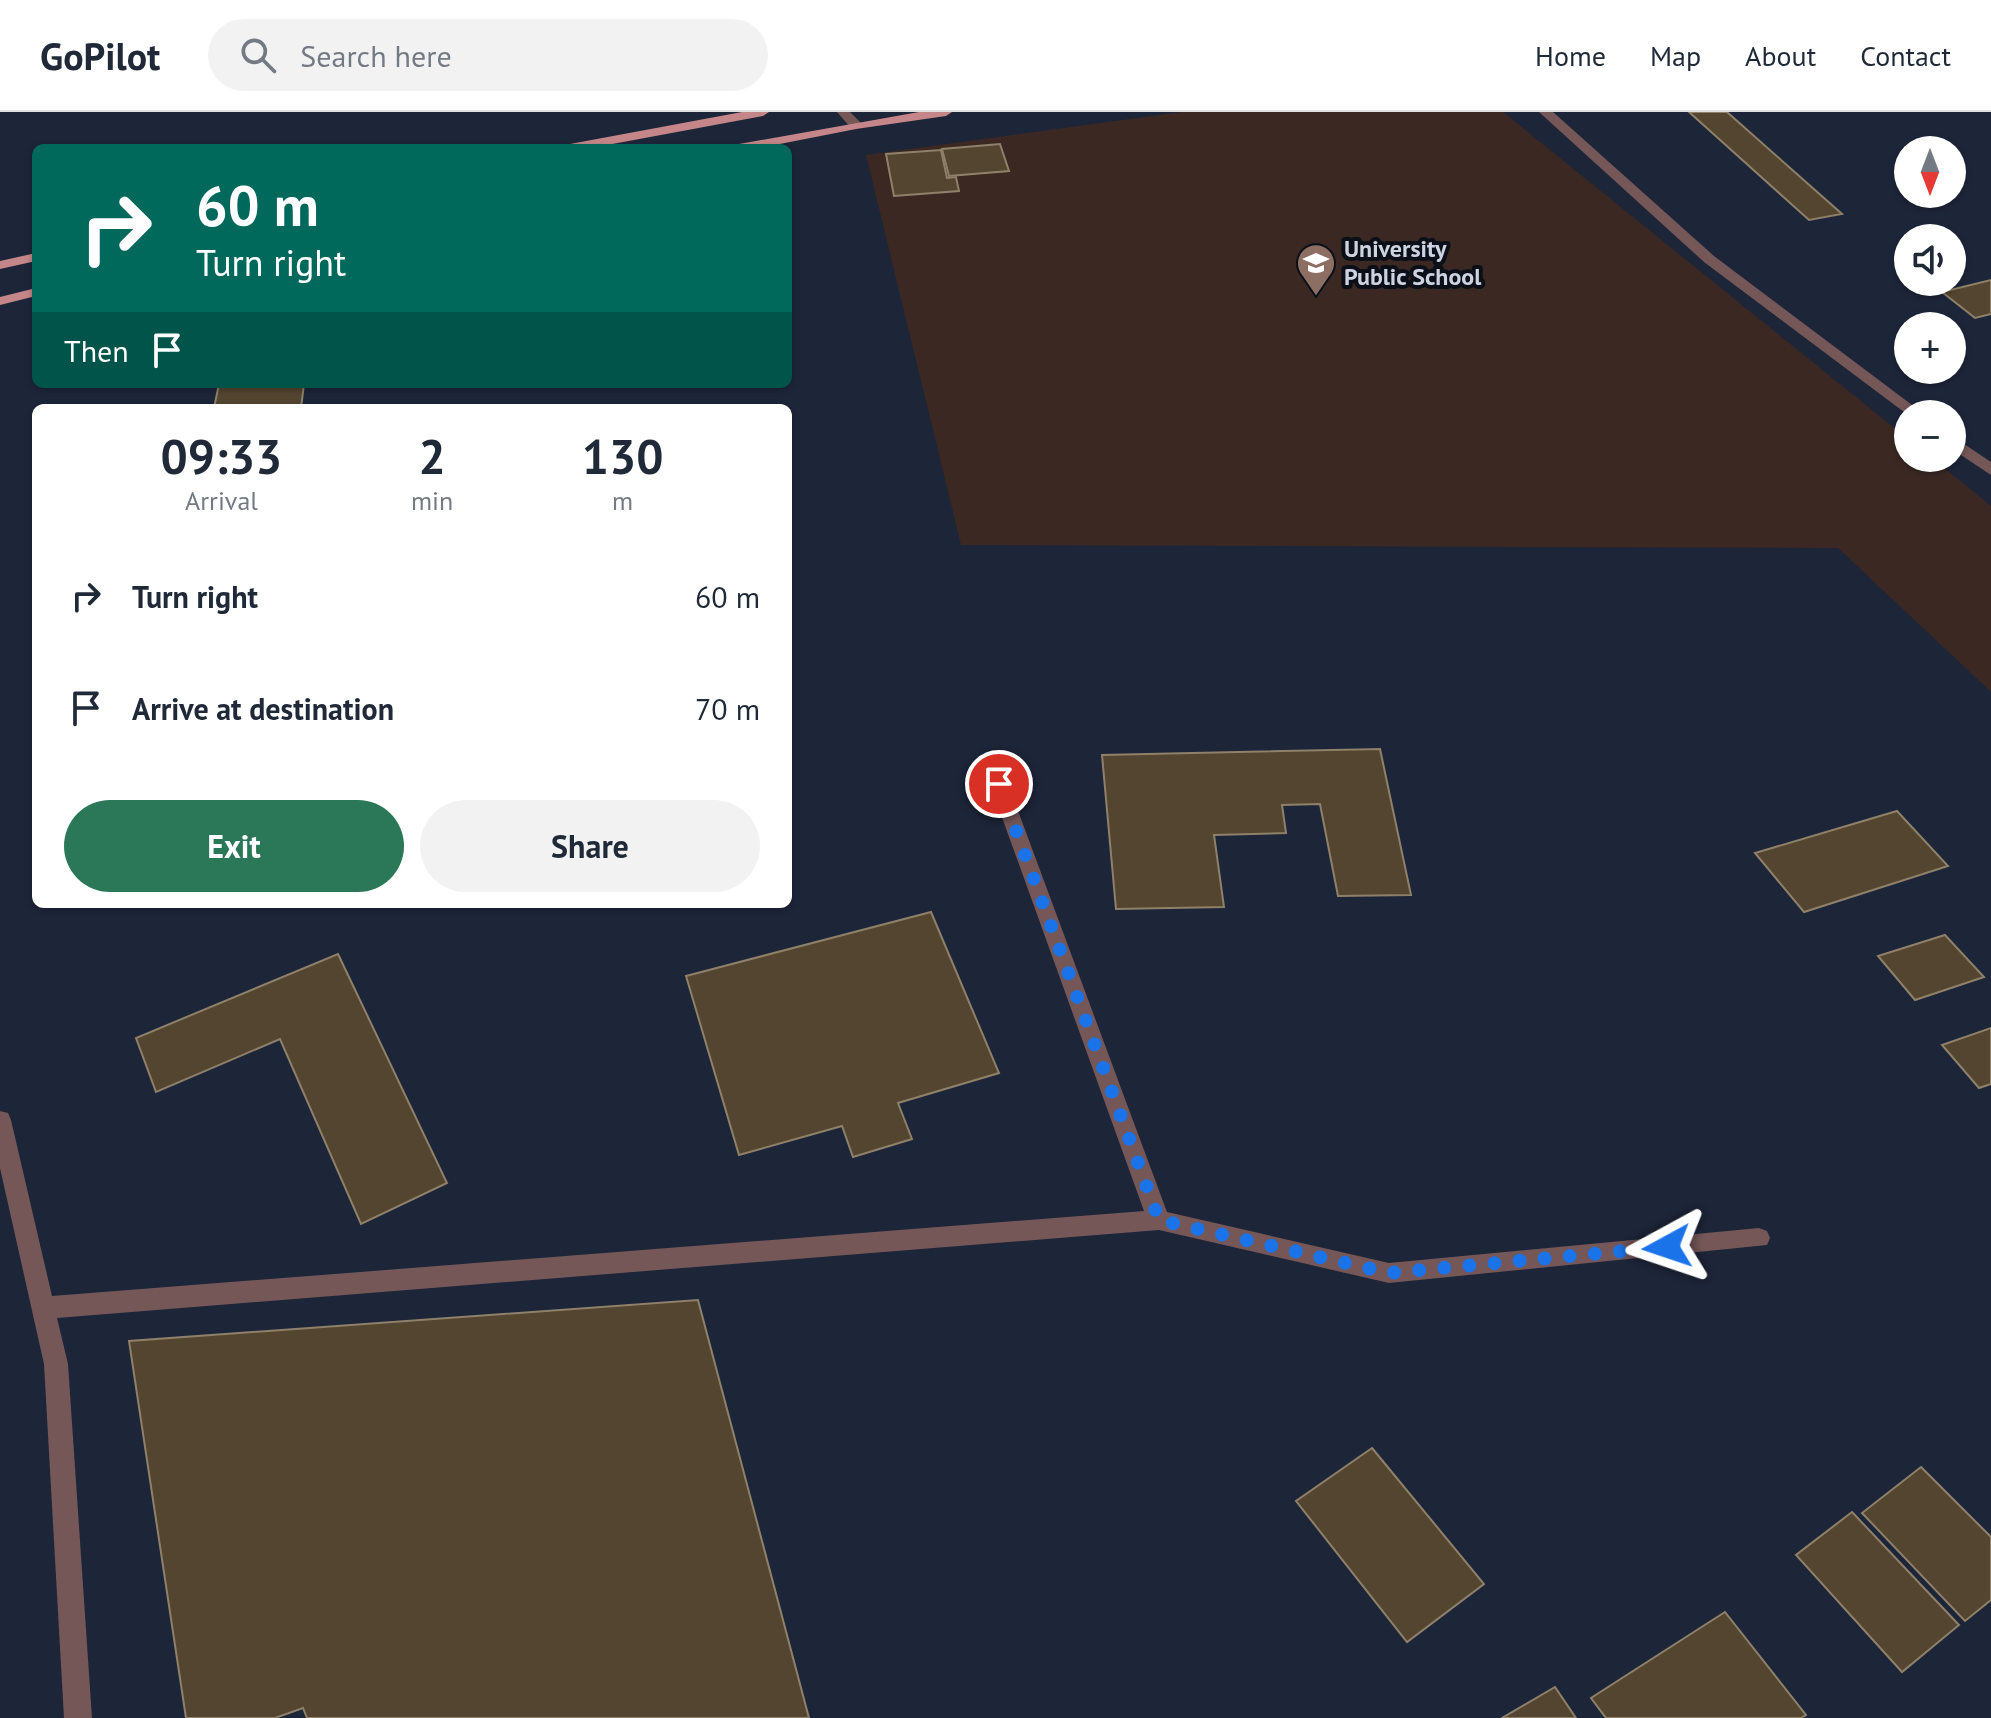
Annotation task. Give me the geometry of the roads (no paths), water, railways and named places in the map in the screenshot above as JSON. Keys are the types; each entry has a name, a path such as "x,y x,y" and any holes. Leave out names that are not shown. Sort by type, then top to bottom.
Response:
{"main road":[{"path":"591,144 763,112"},
{"path":"759,144 946,112"},
{"path":"0,265 32,258"},
{"path":"0,301 32,293"}],"street":[{"path":"843,112 856,125"},
{"path":"1545,112 1709,259 1897,400"},
{"path":"1966,451 1991,470"},
{"path":"999,784 1159,1220"},
{"path":"0,1120 56,1364 78,1718"},
{"path":"42,1308 1159,1220 1389,1273 1759,1238"}],"place":[{"name":"University Public School","path":"1316,297"}]}
